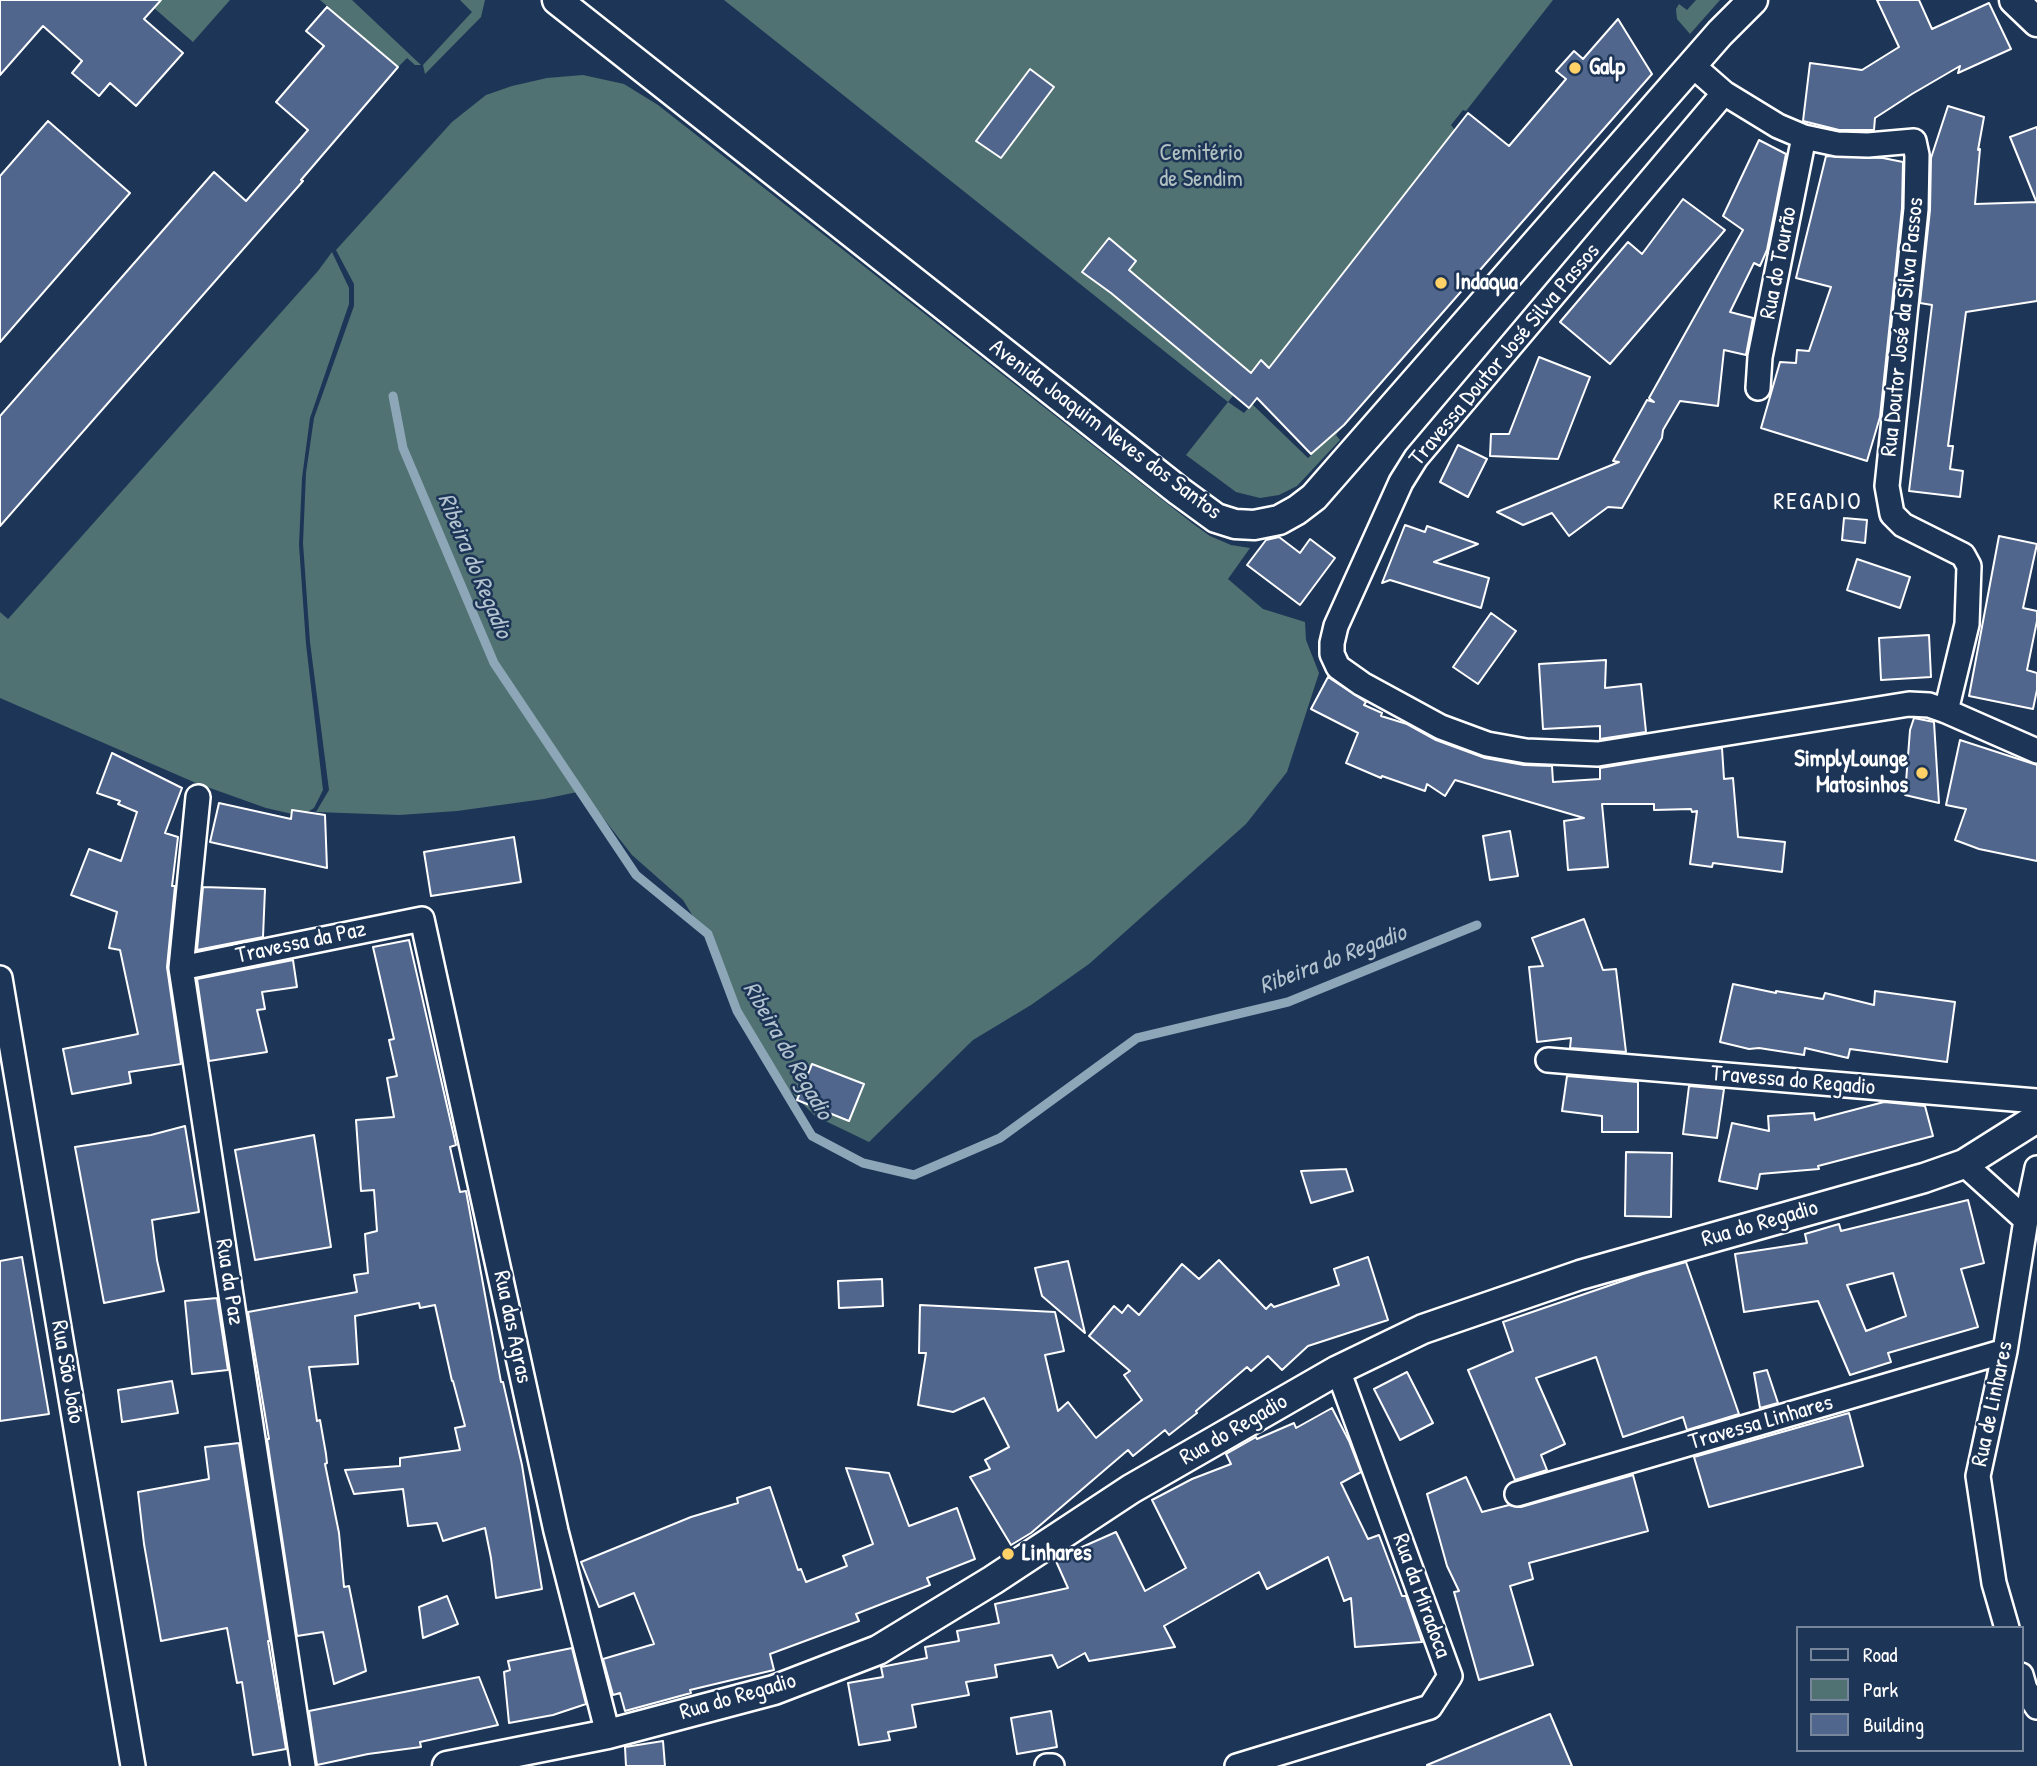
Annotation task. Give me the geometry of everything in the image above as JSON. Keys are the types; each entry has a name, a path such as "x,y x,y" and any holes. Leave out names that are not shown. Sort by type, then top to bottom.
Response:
{"street":[{"name":"Avenida Joaquim Neves dos Santos","path":"557,0 1179,491 1216,518 1235,524 1254,525 1279,520 1314,497 1720,33 1754,0"},
{"name":"Avenida Joaquim Neves dos Santos","path":"1720,33 1743,0"},
{"path":"2014,0 2037,22"},
{"name":"Rua Doutor José da Silva Passos","path":"1692,65 1724,93 1778,126 1804,137 1837,144 1868,145 1914,141 1917,155 1916,209 1887,486 1892,514 1903,524 1963,555 1969,566 1967,624 1946,711"},
{"name":"Travessa Doutor José Silva Passos","path":"1724,93 1416,458 1401,482 1336,626 1332,654 1338,667 1362,684 1441,727 1487,744 1526,751 1598,754 1909,704 1928,705 1946,711 2037,751"},
{"name":"Rua do Tourão","path":"1758,388 1760,357 1804,137"},
{"name":"Rua da Paz","path":"198,797 181,968 303,1766"},
{"name":"Travessa da Paz","path":"181,968 422,919"},
{"name":"Rua das Agras","path":"422,919 556,1531 608,1734"},
{"name":"Rua São João","path":"0,978 134,1766"},
{"name":"Travessa do Regadio","path":"1548,1060 2037,1101"},
{"name":"Rua do Regadio","path":"447,1766 608,1734 774,1690 878,1650 993,1580 1131,1489 1338,1370 1423,1329 1580,1275 1924,1178 1964,1164 2037,1118"},
{"path":"1964,1164 2026,1220"},
{"name":"Rua de Linhares","path":"2006,1626 1994,1583 1978,1476 2005,1351 2037,1168"},
{"name":"Travessa Linhares","path":"1517,1494 2005,1351"},
{"name":"Rua da Miradoca","path":"1237,1766 1430,1707 1450,1676 1338,1370"},
{"path":"2023,1682 2037,1707"},
{"path":"1047,1766 1052,1766"}],"green space":[{"path":"161,0 230,0 193,42 154,8"},
{"path":"320,0 352,0 421,65 415,65 407,58 398,67"},
{"path":"460,0 485,0 481,17 425,74 423,65 472,12"},
{"name":"Cemitério de Sendim","path":"724,0 1553,0 1466,111 1463,110 1451,125 1455,130 1277,358 1344,425 1336,435 1340,440 1297,486 1279,495 1260,498 1236,492 1186,455 1228,402","holes":["1261,360 1333,434 1308,458 1252,404 1244,413 1228,402"]},
{"path":"1696,0 1720,0 1690,34 1677,19 1676,9 1679,4 1687,10"},
{"path":"583,75 624,84 658,105 1192,523 1210,536 1231,545 1250,548 1228,579 1263,609 1305,622 1306,640 1319,673 1287,772 1246,824 1089,964 1031,1005 973,1040 869,1142 815,1116 775,1076 748,1031 716,954 683,900 632,855 582,791 457,811 399,815 316,812 329,790 310,642 303,543 306,473 314,418 354,306 354,284 336,250 452,122 486,95 547,78"},
{"path":"332,252 349,288 349,304 310,418 302,478 299,545 306,644 323,790 314,808 301,816 266,808 196,783 0,698 0,612 8,619"}],"building":[{"path":"0,0 161,0 144,19 183,53 136,106 110,83 99,96 72,73 82,61 43,26 0,75"},
{"path":"1877,0 1919,0 1932,29 1989,3 2011,49 1958,73 1960,66 1912,94 1875,118 1874,130 1839,130 1803,121 1810,63 1862,70 1899,47"},
{"path":"327,7 398,67 301,180 303,181 0,526 0,416 214,172 246,201 308,130 276,102 324,46 306,31"},
{"path":"1618,19 1652,74 1344,425 1311,454 1257,398 1249,408 1082,272 1109,238 1136,261 1129,270 1251,373 1261,360 1269,368 1468,113 1509,146 1566,79 1556,71 1574,51 1583,59"},
{"path":"1030,69 1054,87 1001,158 976,141"},
{"path":"1948,106 1984,117 1978,150 1980,149 1975,204 2037,202 2037,301 1966,312 1948,446 1953,446 1950,469 1963,471 1960,497 1909,491 1932,305 1920,303 1930,210 1931,158"},
{"path":"48,121 130,193 0,342 0,176"},
{"path":"2037,127 2037,201 2036,201 2010,137"},
{"path":"1759,140 1786,154 1767,250 1760,266 1754,263 1730,312 1753,318 1746,355 1724,350 1718,406 1680,401 1622,508 1608,507 1569,536 1552,513 1523,525 1497,512 1619,462 1613,461 1647,400 1654,402 1649,398 1743,230 1723,216"},
{"path":"1826,156 1883,158 1903,162 1902,208 1880,417 1867,461 1761,428 1780,362 1796,363 1797,350 1809,351 1831,287 1796,278"},
{"path":"1683,199 1725,230 1610,364 1560,322 1628,242 1642,254"},
{"path":"1539,357 1590,377 1558,459 1490,456 1491,434 1509,434"},
{"path":"1458,445 1487,459 1468,497 1440,482"},
{"path":"1844,518 1867,520 1865,543 1842,540"},
{"path":"1405,525 1425,532 1427,526 1478,544 1434,562 1489,578 1481,608 1390,580 1382,583"},
{"path":"1999,536 2037,544 2023,608 2037,611 2027,670 2037,673 2033,709 1969,696"},
{"path":"1279,537 1300,553 1310,539 1335,558 1300,605 1247,565 1266,540"},
{"path":"1857,559 1910,577 1900,608 1847,590"},
{"path":"1491,613 1516,631 1478,684 1453,667"},
{"path":"1929,635 1931,677 1881,680 1879,638"},
{"path":"1606,660 1605,688 1641,684 1646,732 1600,739 1600,726 1543,729 1539,664"},
{"path":"1328,677 1366,702 1364,705 1382,713 1381,716 1407,724 1436,740 1485,758 1524,765 1552,766 1553,782 1600,779 1600,768 1722,748 1724,779 1733,778 1738,837 1785,842 1782,872 1713,863 1712,867 1690,864 1697,811 1654,810 1654,804 1602,804 1608,867 1568,870 1564,821 1584,818 1455,780 1445,796 1427,784 1425,791 1382,776 1381,778 1346,763 1358,733 1311,709"},
{"name":"SimplyLounge Matosinhos","path":"1914,718 1934,722 1939,803 1905,795 1910,730"},
{"path":"1960,740 2037,765 2037,861 1979,849 1955,840 1966,809 1946,805"},
{"path":"112,753 182,788 165,833 178,837 167,967 181,1064 129,1072 131,1083 72,1094 63,1049 138,1034 120,950 109,948 117,912 71,895 89,849 121,861 137,812 118,804 120,801 97,793"},
{"path":"219,803 291,819 292,810 325,815 327,868 210,842"},
{"path":"1510,831 1518,876 1490,880 1483,836"},
{"path":"514,837 521,882 431,896 424,852"},
{"path":"203,887 265,889 263,937 197,950"},
{"path":"1584,919 1603,970 1616,969 1626,1052 1570,1048 1571,1038 1537,1042 1529,967 1543,966 1532,938"},
{"path":"409,940 456,1145 450,1147 460,1192 466,1191 501,1382 522,1465 542,1589 496,1598 485,1528 443,1541 437,1523 408,1526 403,1489 354,1494 345,1470 400,1466 400,1458 460,1450 455,1428 465,1426 435,1305 420,1308 419,1303 355,1316 358,1364 309,1367 339,1533 344,1587 349,1586 366,1671 334,1684 323,1632 297,1636 248,1312 357,1292 354,1275 368,1273 365,1234 377,1231 374,1190 361,1191 356,1120 394,1117 387,1078 397,1076 389,1040 394,1039 373,947"},
{"path":"293,960 297,987 262,992 265,1009 257,1010 267,1052 209,1061 197,979"},
{"path":"1733,984 1823,999 1825,993 1874,1005 1875,991 1955,1002 1947,1062 1850,1049 1848,1058 1805,1048 1804,1055 1749,1049 1720,1042"},
{"path":"812,1064 864,1084 849,1121 797,1100"},
{"path":"1567,1076 1638,1082 1638,1132 1602,1132 1602,1116 1562,1111"},
{"path":"1689,1086 1724,1089 1717,1138 1683,1134"},
{"path":"1884,1102 1925,1106 1933,1136 1818,1166 1819,1169 1760,1174 1757,1189 1719,1181 1732,1123 1769,1131 1768,1116 1814,1113 1815,1120"},
{"path":"185,1126 199,1212 152,1220 164,1291 104,1303 75,1147 151,1135"},
{"path":"314,1135 331,1247 255,1260 235,1150"},
{"path":"1626,1152 1672,1153 1671,1217 1625,1216"},
{"path":"1346,1169 1353,1191 1311,1203 1301,1171"},
{"path":"1968,1200 1984,1263 1961,1269 1978,1327 1888,1353 1891,1362 1850,1375 1818,1301 1744,1312 1735,1254 1807,1243 1805,1234 1839,1224 1841,1231","holes":["1893,1273 1906,1316 1866,1331 1847,1285"]},
{"path":"22,1257 49,1414 0,1421 0,1261"},
{"path":"1368,1257 1388,1320 1308,1346 1282,1370 1268,1356 1251,1371 1247,1367 1169,1435 1165,1430 1133,1456 1128,1450 1031,1533 1011,1545 970,1477 990,1469 985,1460 1009,1447 984,1398 953,1412 918,1405 926,1353 919,1353 920,1305 1055,1312 1064,1351 1045,1355 1058,1411 1068,1402 1096,1438 1142,1400 1124,1375 1130,1371 1089,1336 1114,1306 1122,1313 1128,1305 1139,1315 1182,1264 1199,1279 1219,1260 1266,1309 1271,1304 1274,1307 1339,1285 1334,1269"},
{"path":"1068,1261 1085,1333 1042,1296 1035,1268"},
{"path":"1686,1262 1739,1414 1687,1430 1683,1417 1623,1437 1596,1357 1536,1378 1565,1444 1541,1455 1547,1470 1515,1480 1468,1370 1513,1351 1503,1322"},
{"path":"882,1279 883,1306 839,1308 838,1281"},
{"path":"217,1298 228,1370 192,1374 185,1301"},
{"path":"1767,1370 1778,1403 1760,1408 1754,1373"},
{"path":"1407,1372 1433,1423 1400,1440 1374,1389"},
{"path":"172,1381 178,1413 122,1422 118,1390"},
{"path":"1332,1408 1361,1472 1341,1483 1368,1539 1379,1535 1402,1596 1406,1596 1422,1642 1355,1647 1351,1598 1344,1601 1328,1557 1267,1589 1259,1572 1164,1626 1175,1647 1089,1661 1085,1653 1058,1668 1052,1655 995,1665 997,1677 966,1682 969,1695 912,1705 916,1727 888,1732 890,1740 859,1745 848,1683 883,1677 881,1667 927,1658 925,1647 959,1641 957,1631 999,1623 995,1604 1068,1588 1055,1559 1116,1532 1145,1591 1186,1568 1152,1500 1192,1479 1231,1464 1226,1454 1256,1437 1257,1439 1294,1423 1296,1428"},
{"path":"1849,1413 1863,1466 1709,1507 1694,1457"},
{"path":"239,1443 286,1749 253,1755 242,1682 237,1683 227,1628 161,1641 138,1492 209,1479 205,1447"},
{"path":"846,1468 889,1473 909,1526 957,1508 975,1559 927,1578 930,1585 856,1614 859,1621 770,1654 774,1670 690,1690 691,1693 625,1711 620,1693 613,1695 603,1659 654,1644 634,1593 599,1607 581,1562 691,1517 738,1503 737,1498 770,1487 798,1570 801,1569 806,1582 847,1566 843,1556 873,1544"},
{"path":"1633,1475 1648,1531 1529,1563 1533,1579 1510,1586 1533,1665 1479,1680 1454,1592 1459,1591 1447,1566 1427,1494 1466,1477 1482,1512 1509,1505 1521,1507"},
{"path":"447,1596 458,1624 423,1638 419,1607"},
{"path":"572,1648 586,1704 553,1715 509,1723 504,1672 510,1670 508,1661"},
{"path":"479,1677 498,1725 420,1742 421,1747 368,1754 317,1765 309,1711"},
{"path":"1051,1711 1057,1747 1017,1754 1011,1718"},
{"path":"1550,1714 1572,1766 1427,1766 1427,1765"},
{"path":"663,1741 665,1766 626,1766 625,1747"}],"waterway":[{"name":"Ribeira do Regadio","path":"393,396 403,448 494,663 636,875 708,934 737,1011 812,1136 863,1163 914,1175 1000,1138 1137,1038 1288,1002 1477,925"}],"place":[{"name":"Galp","path":"1575,68"},
{"name":"Indaqua","path":"1441,283"},
{"name":"SimplyLounge Matosinhos","path":"1922,773"},
{"name":"Linhares","path":"1008,1554"}],"district":[{"name":"REGADIO","path":"1818,503"}]}
